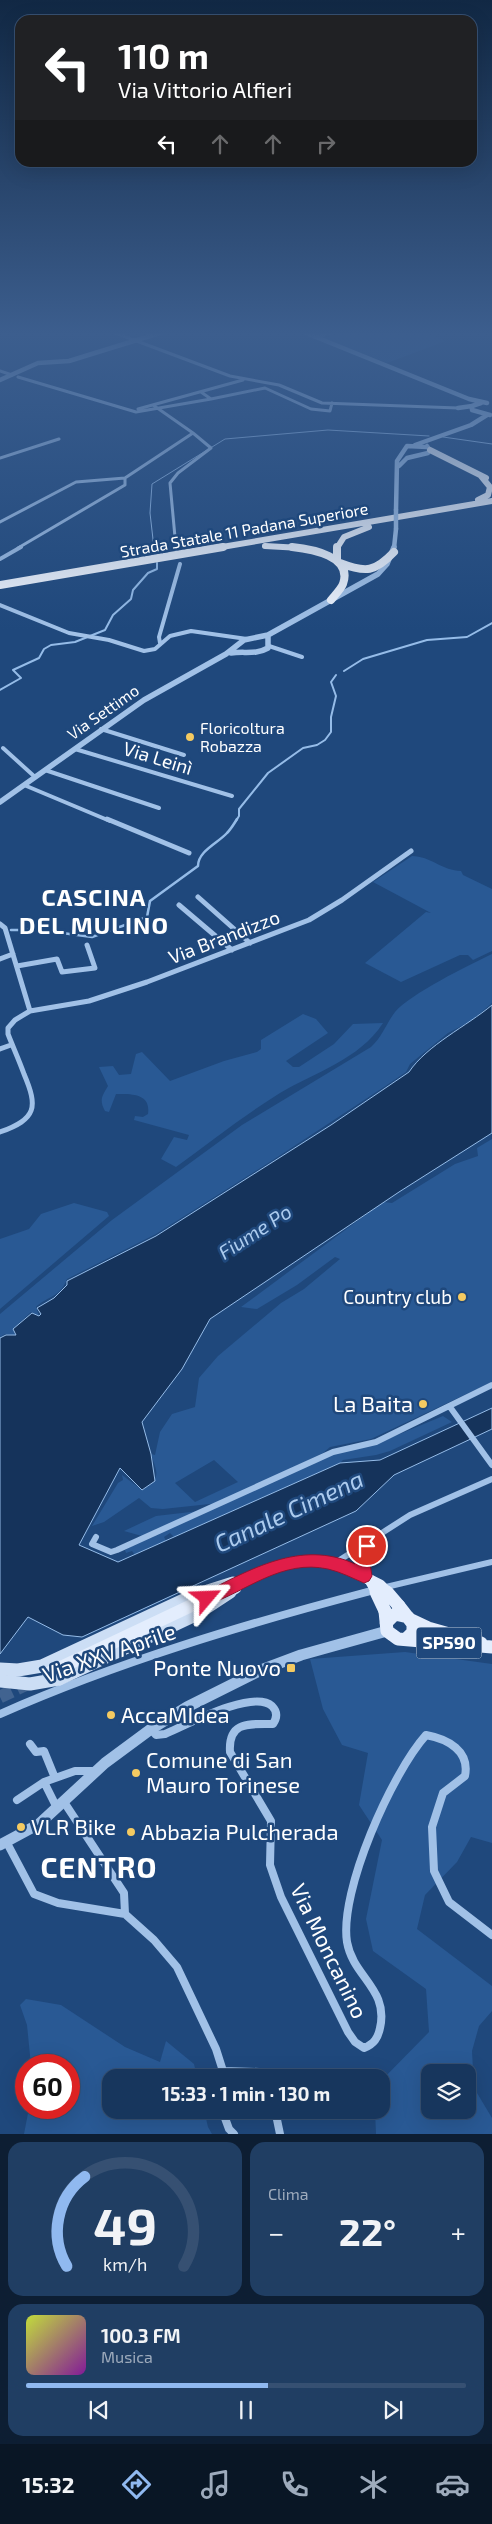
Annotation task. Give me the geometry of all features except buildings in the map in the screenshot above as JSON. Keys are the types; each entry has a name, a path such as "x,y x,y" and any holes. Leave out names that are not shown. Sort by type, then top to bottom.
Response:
{"highway":[{"path":"429,449 448,461 492,480"},
{"path":"422,455 448,461"},
{"path":"435,510 476,501 488,495 490,487 481,476"},
{"name":"Strada Statale 11 Padana Superiore","path":"0,587 435,510 492,502"},
{"name":"Strada Statale 11 Padana Superiore","path":"0,587 235,548 492,502"},
{"path":"331,600 345,582 345,573 335,550 340,539 385,522"},
{"path":"235,548 292,545 318,550 356,569 364,575 365,581"},
{"path":"356,569 380,567 394,552"}],"main road":[{"path":"0,1669 18,1670 50,1662 208,1589 252,1576 288,1562 312,1561 334,1564 367,1578 380,1585 410,1618"},
{"path":"0,1681 30,1684 54,1676 195,1615 252,1576"},
{"path":"367,1578 386,1621"},
{"name":"SP590","path":"395,1614 410,1618 428,1628 491,1647 407,1638 398,1639 386,1621 395,1614"},
{"name":"SP590","path":"407,1638 414,1628 410,1618"}],"street":[{"path":"176,549 170,483 178,473 209,446 189,431"},
{"path":"0,605 69,633 97,638 144,651 155,649 169,637 191,631 228,638 251,639 268,634 384,569 394,552 396,461 407,446 451,431"},
{"path":"0,522 80,480 125,478 193,433"},
{"path":"404,451 415,455 422,455 429,449 429,441 441,434"},
{"path":"0,458 59,440"},
{"path":"414,445 429,449"},
{"path":"397,468 402,460 415,455"},
{"path":"0,559 125,485 125,478"},
{"path":"160,643 160,635 180,564"},
{"path":"267,646 268,634"},
{"path":"160,635 169,637"},
{"path":"228,638 254,654 267,646"},
{"path":"251,639 302,657"},
{"path":"240,647 251,639"},
{"name":"Via Settimo","path":"0,802 144,700 240,647"},
{"path":"101,729 184,755"},
{"path":"3,748 35,777"},
{"name":"Via Leinì","path":"74,748 232,796"},
{"path":"45,770 159,808"},
{"path":"24,785 189,853"},
{"name":"Via Brandizzo","path":"30,1011 89,1001 147,982 309,920 342,900 411,852"},
{"path":"198,897 250,943"},
{"path":"179,905 232,950"},
{"path":"0,924 4,928 13,954 30,1011 8,1028 11,1045 34,1098 34,1108 24,1120 0,1132"},
{"path":"17,966 57,959 62,972 95,968 87,945"},
{"path":"0,958 13,954"},
{"path":"0,1049 11,1045"},
{"path":"96,1537 92,1544 111,1552 117,1550 333,1452 376,1442 492,1385"},
{"path":"450,1407 477,1442 492,1466"},
{"path":"334,1564 424,1508 492,1478"},
{"path":"367,1578 361,1557 375,1538"},
{"name":"Via XXV Aprile","path":"0,1714 65,1685 268,1618 363,1592 444,1575 492,1562"},
{"name":"SP590","path":"2,1845 39,1824 96,1771 151,1729 186,1707 262,1670 386,1621"},
{"name":"Via Moncanino","path":"151,1729 156,1735 165,1734 242,1703 258,1700 269,1703 275,1708 276,1716 273,1724 248,1724 235,1729 229,1739 230,1752 271,1821 270,1865 281,1897 348,2032 355,2042 364,2048 372,2045 377,2038 382,2019 378,1997 371,1982 355,1962 347,1944 348,1910 354,1882 373,1834 414,1747 426,1735 444,1738 464,1757 468,1765 465,1776 442,1794 432,1828 434,1871 450,1902 492,1935"},
{"path":"30,1744 36,1752 44,1750 55,1778"},
{"path":"17,1800 44,1782 75,1771 96,1771"},
{"path":"44,1782 124,1893 125,1914"},
{"path":"2,1845 34,1894 58,1903 125,1914 154,1940 177,1967 216,2049 222,2069"},
{"path":"225,2119 229,2129 234,2134"},
{"path":"277,2119 280,2134"}],"shaded area":[{"path":"412,856 425,858 448,869 461,871 463,875 492,889 492,951 473,960 468,955 460,955 401,982 365,963 426,912 431,913 373,882"},
{"path":"123,888 135,893 116,909 103,904"},
{"path":"492,954 492,1003 471,1021 448,1033 410,1064 406,1072 273,1160 156,1234 67,1279 61,1290 36,1307 39,1316 31,1312 13,1329 15,1335 5,1334 0,1337 0,1314 112,1220 242,1125 371,1047 395,1012 413,997 440,980"},
{"path":"303,1014 316,1019 328,1033 286,1061 293,1067 299,1067 334,1044 353,1024 383,1023 362,1047 336,1064 293,1085 266,1102 176,1167 161,1159 174,1137 187,1140 189,1135 134,1120 135,1116 143,1117 148,1114 146,1102 139,1096 116,1094 109,1112 105,1111 103,1107 102,1098 108,1086 99,1067 113,1066 119,1075 131,1074 136,1054 142,1052 170,1081 224,1061 257,1052 261,1049 261,1040"},
{"path":"492,1139 492,1382 371,1439 330,1447 323,1453 219,1503 163,1509 151,1508 139,1498 104,1522 92,1526 118,1483 123,1480 122,1475 142,1490 155,1478 156,1471 151,1454 155,1455 160,1432 172,1414 195,1407 199,1378 218,1356 281,1303 304,1289 340,1259 335,1257 297,1285 257,1309 241,1307 383,1202 392,1203 455,1164 478,1156 477,1148","holes":["214,1460 238,1482 195,1502 175,1483"]},
{"path":"74,1203 107,1212 109,1216 0,1309 0,1239 29,1229 41,1214"},
{"path":"443,1416 452,1422 390,1451 343,1460 174,1537 170,1533 164,1537 166,1541 135,1555 132,1551 126,1553 125,1550 131,1546 333,1452 378,1443"},
{"path":"199,1511 142,1536 124,1531 156,1516"},
{"path":"405,1652 492,1664 492,1843 471,1837 457,1862 425,1895 417,1929 492,1986 492,2011 479,2026 472,2051 473,2064 421,2064 421,2119 476,2119 476,2091 492,2118 492,2134 376,2134 375,2119 390,2119 390,2072 429,2032 426,1989 373,1951 366,1919 382,1840 359,1805 368,1753 342,1745 323,1709 310,1659"},
{"path":"26,1999 61,2005 125,2047 160,2062 166,2041 194,2064 195,2069 102,2069 102,2119 206,2119 212,2134 24,2134 27,2119 80,2119 80,2054 30,2054 27,2025 20,2005"}],"water":[{"path":"492,1005 492,1133 399,1192 210,1319 182,1369 142,1422 151,1454 155,1481 142,1490 120,1468 79,1545 118,1562 340,1463 380,1460 492,1408 492,1429 394,1475 356,1511 82,1637 63,1635 28,1617 0,1654 0,1338 6,1335 16,1335 13,1329 32,1313 39,1316 41,1314 37,1308 54,1298 67,1285 67,1281 156,1236 331,1125 409,1072 437,1044"}],"waterway":[{"path":"154,548 150,513 152,484 225,439 321,431"},
{"path":"338,431 429,436"},
{"path":"443,437 492,444"},
{"path":"154,547 155,556"},
{"path":"0,690 21,678 13,670 39,658 44,649 51,645 75,642 105,630 113,615 131,599 133,590 148,573 157,569 157,563"},
{"path":"344,671 363,659 427,640 467,637 492,623"},
{"path":"236,821 239,816 239,809 268,773 303,748 317,745 325,740 331,732 331,717 336,696 331,682 336,675"},
{"path":"11,930 40,930 92,937 147,917 150,901 198,866 201,856 227,833 237,819"}],"tunnel":[{"path":"0,1697 27,1684"}],"place":[{"name":"Floricoltura Robazza","path":"190,737"},
{"name":"Country club","path":"462,1297"},
{"name":"La Baita","path":"423,1404"},
{"name":"Ponte Nuovo","path":"291,1668"},
{"name":"AccaMIdea","path":"111,1715"},
{"name":"Comune di San Mauro Torinese","path":"136,1773"},
{"name":"VLR Bike","path":"21,1827"},
{"name":"Abbazia Pulcherada","path":"131,1832"}],"district":[{"name":"CASCINA DEL MULINO","path":"94,912"},
{"name":"CENTRO","path":"99,1868"}],"route":[{"path":"207,1598 268,1568 288,1562 325,1562 345,1567 364,1576 361,1557 367,1546"}],"water label":[{"name":"Fiume Po","path":"255,1232"},
{"name":"Canale Cimena","path":"289,1512"}]}
